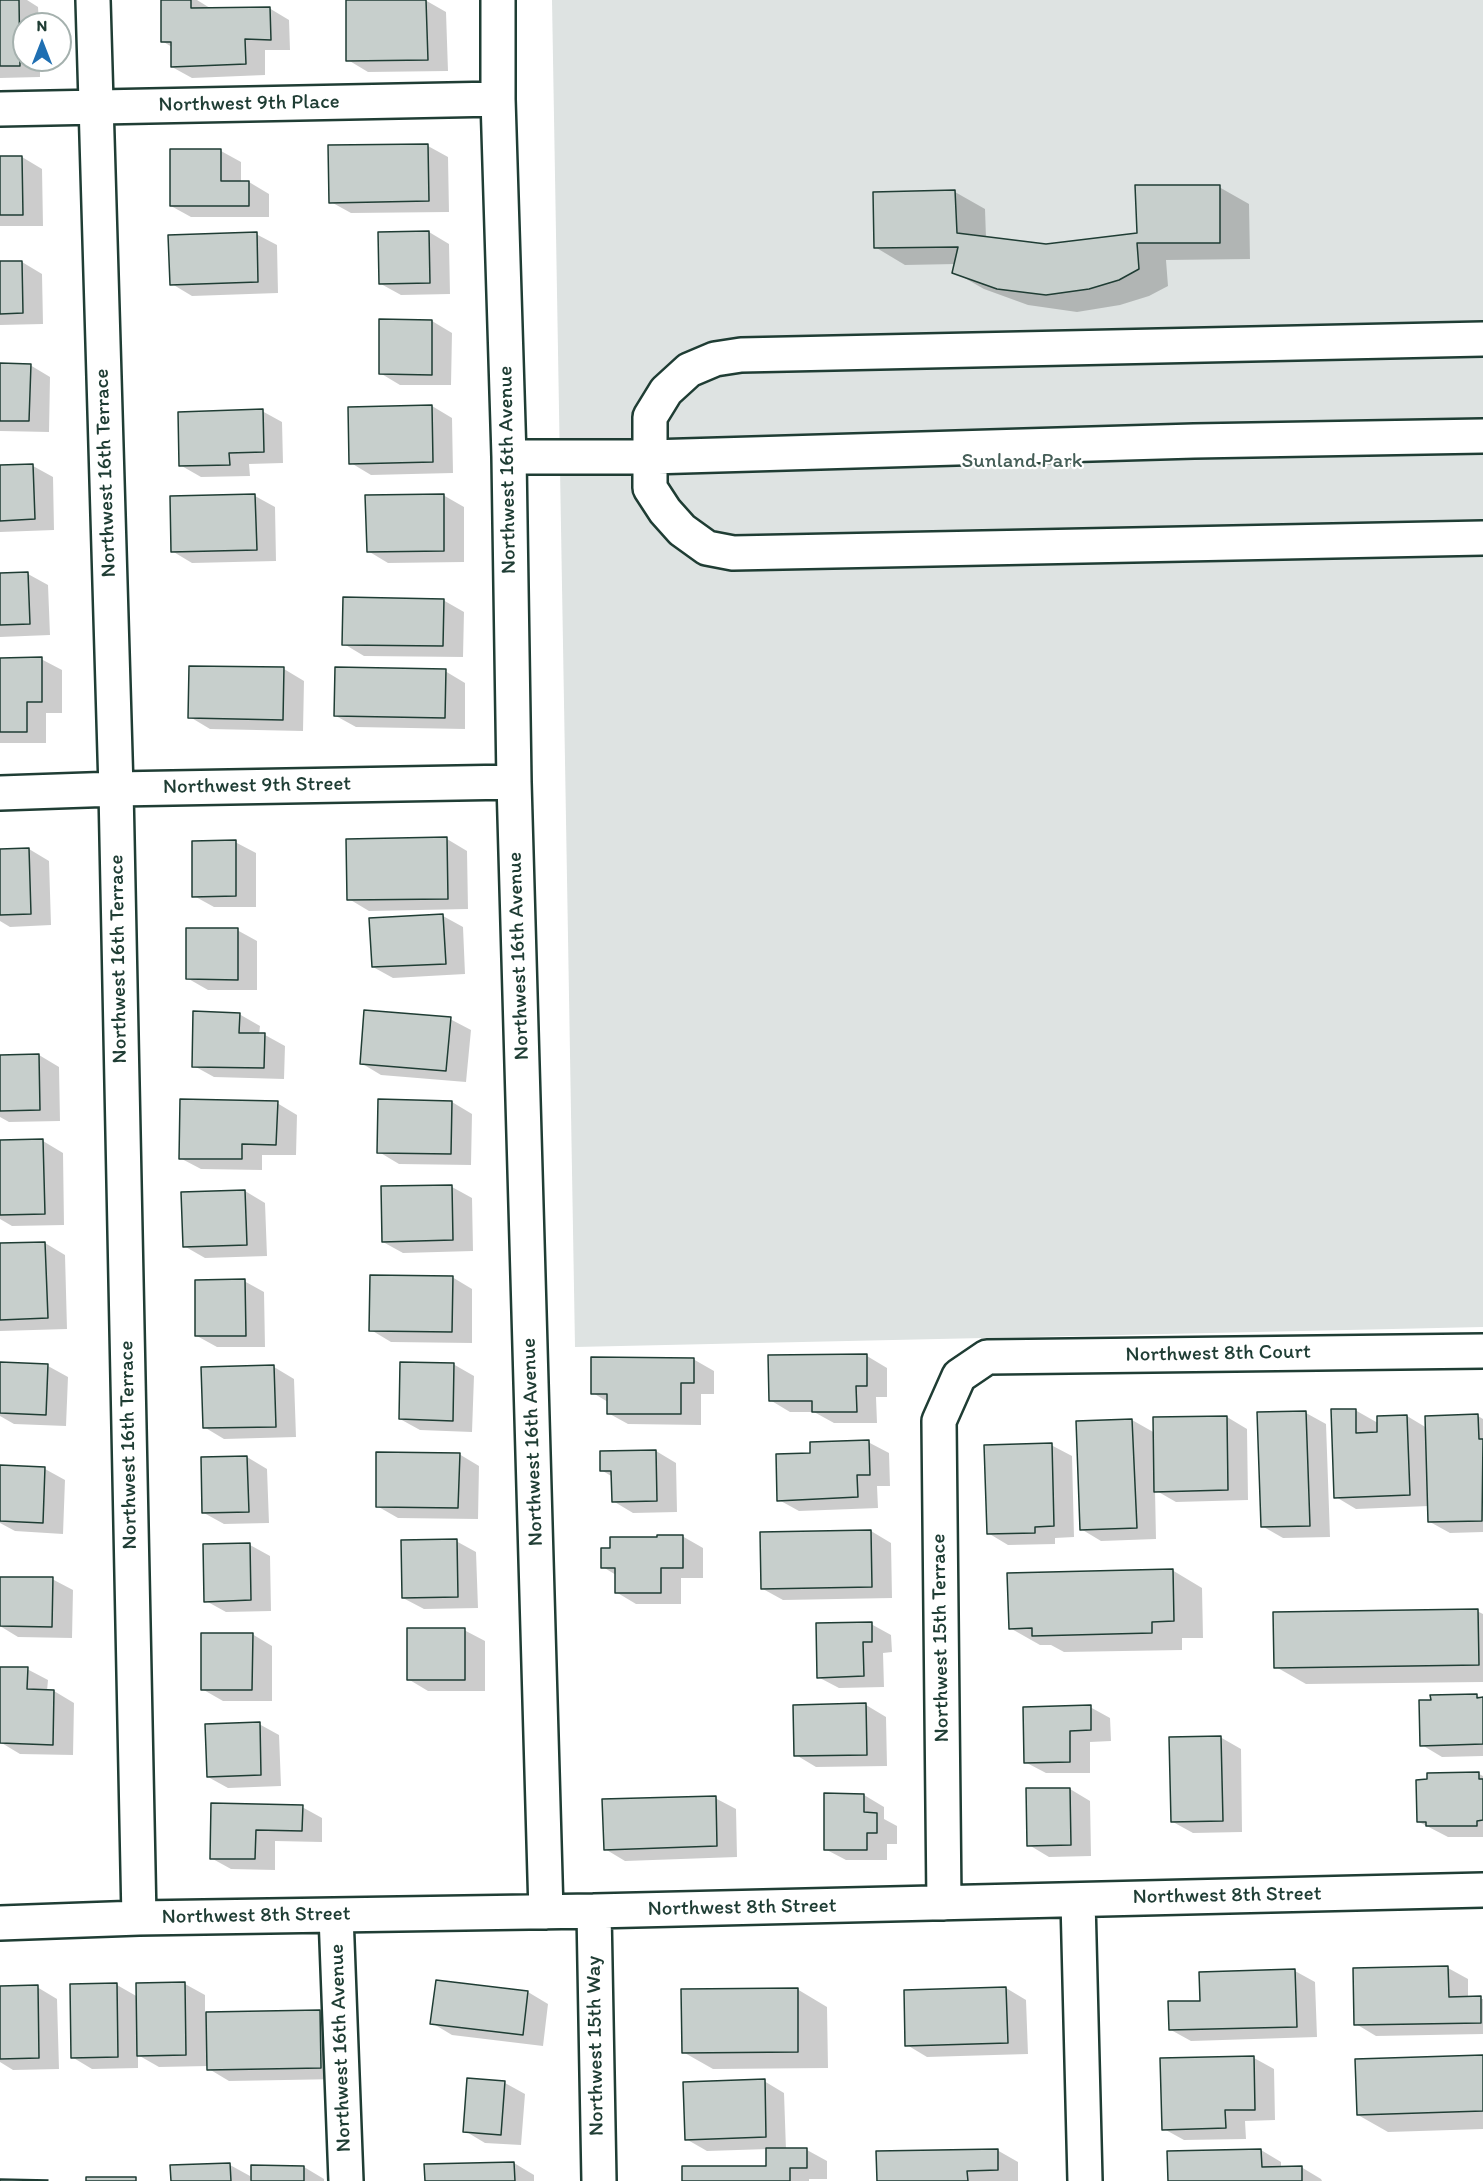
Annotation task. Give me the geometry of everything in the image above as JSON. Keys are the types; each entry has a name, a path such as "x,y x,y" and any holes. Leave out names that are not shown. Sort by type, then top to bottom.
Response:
{"street":[{"name":"Northwest 16th Terrace","path":"93,0 116,789 139,1918"},
{"name":"Northwest 16th Avenue","path":"498,0 498,99 509,457 514,782 546,1912"},
{"name":"Northwest 9th Place","path":"0,109 498,99"},
{"path":"1483,339 741,355 715,359 689,370 666,391 650,417 650,489 682,530 707,548 733,553 1483,538"},
{"path":"509,457 650,457 1194,441 1483,436"},
{"name":"Northwest 9th Street","path":"0,794 116,789 514,782"},
{"name":"Northwest 8th Court","path":"959,1376 987,1357 1483,1351"},
{"name":"Northwest 15th Terrace","path":"944,1903 939,1421 959,1376"},
{"name":"Northwest 8th Street","path":"0,1923 139,1918 546,1912 1483,1890"},
{"path":"1078,1900 1085,2181"},
{"name":"Northwest 15th Way","path":"594,1911 599,2181"},
{"name":"Northwest 16th Avenue","path":"336,1915 346,2181"}],"green space":[{"name":"Sunland Park","path":"552,0 1483,0 1483,1327 575,1347"}],"building":[{"path":"0,0 19,0 19,12 12,12 12,66 0,66"},
{"path":"161,0 191,0 191,8 270,7 271,40 245,39 246,64 171,67 171,42 161,42"},
{"path":"346,0 426,0 428,60 346,61"},
{"path":"428,144 429,201 329,203 328,145"},
{"path":"170,149 221,149 221,181 249,181 249,206 170,206"},
{"path":"0,156 22,156 23,215 0,215"},
{"path":"1135,185 1220,185 1220,243 1137,243 1139,269 1119,280 1089,289 1046,295 997,289 952,273 958,247 874,248 873,192 955,190 957,233 1046,244 1137,233"},
{"path":"429,231 430,283 379,284 378,232"},
{"path":"257,232 258,282 170,285 168,235"},
{"path":"0,261 22,261 23,313 0,314"},
{"path":"379,319 432,320 432,375 379,374"},
{"path":"0,363 31,364 29,421 0,421"},
{"path":"432,405 433,462 349,464 348,407"},
{"path":"263,409 264,452 229,453 230,465 179,466 178,412"},
{"path":"33,464 35,519 0,521 0,465"},
{"path":"255,494 257,550 171,552 170,496"},
{"path":"444,494 444,551 367,552 365,495"},
{"path":"28,572 30,624 0,625 0,573"},
{"path":"343,597 444,599 443,646 342,645"},
{"path":"42,657 42,702 27,702 27,732 0,732 0,658"},
{"path":"189,666 284,667 283,720 188,718"},
{"path":"335,667 446,669 445,718 334,716"},
{"path":"447,837 448,899 347,900 346,839"},
{"path":"236,840 236,896 192,897 192,841"},
{"path":"29,848 31,914 0,915 0,849"},
{"path":"443,914 446,964 372,967 369,918"},
{"path":"186,928 238,928 238,980 186,979"},
{"path":"364,1010 451,1017 446,1071 360,1064"},
{"path":"193,1011 240,1013 239,1033 265,1033 264,1068 192,1067"},
{"path":"39,1054 40,1110 0,1111 0,1055"},
{"path":"180,1099 278,1101 276,1145 242,1144 242,1159 179,1159"},
{"path":"378,1099 452,1101 451,1154 377,1153"},
{"path":"43,1139 45,1214 0,1215 0,1140"},
{"path":"452,1185 453,1240 382,1242 381,1186"},
{"path":"245,1190 247,1245 183,1247 181,1192"},
{"path":"45,1242 48,1318 0,1320 0,1243"},
{"path":"370,1275 453,1276 452,1332 369,1331"},
{"path":"245,1279 246,1336 195,1336 195,1280"},
{"path":"867,1354 867,1386 856,1386 857,1412 812,1412 812,1401 769,1401 768,1355"},
{"path":"591,1357 694,1358 694,1383 681,1383 681,1414 607,1414 607,1394 591,1394"},
{"path":"0,1362 48,1364 46,1415 0,1413"},
{"path":"400,1362 454,1363 453,1421 399,1419"},
{"path":"274,1365 276,1427 203,1428 201,1367"},
{"path":"1331,1409 1356,1409 1356,1433 1377,1432 1377,1416 1407,1415 1410,1495 1334,1498"},
{"path":"1306,1411 1310,1526 1261,1527 1257,1412"},
{"path":"1478,1414 1479,1439 1483,1439 1482,1521 1428,1522 1425,1416"},
{"path":"1227,1416 1228,1490 1154,1492 1153,1417"},
{"path":"1132,1419 1137,1528 1080,1530 1076,1421"},
{"path":"869,1440 870,1475 857,1475 858,1497 777,1501 776,1454 810,1453 810,1442"},
{"path":"1052,1443 1054,1526 1035,1527 1035,1533 987,1534 984,1445"},
{"path":"656,1450 657,1501 612,1502 611,1471 600,1471 600,1451"},
{"path":"376,1452 460,1453 458,1508 376,1507"},
{"path":"247,1456 249,1512 202,1513 201,1457"},
{"path":"0,1465 45,1467 43,1523 0,1521"},
{"path":"871,1530 872,1587 761,1589 760,1532"},
{"path":"657,1535 683,1535 683,1568 661,1568 661,1593 615,1593 615,1568 601,1568 601,1548 610,1548 610,1537 657,1537"},
{"path":"457,1539 458,1597 402,1598 401,1540"},
{"path":"250,1543 251,1600 204,1602 203,1544"},
{"path":"1173,1569 1174,1621 1152,1622 1152,1633 1032,1636 1032,1628 1009,1629 1007,1573"},
{"path":"0,1577 53,1577 52,1627 0,1626"},
{"path":"1478,1609 1479,1665 1274,1668 1273,1612"},
{"path":"872,1622 872,1642 863,1642 864,1676 817,1678 816,1623"},
{"path":"407,1628 465,1628 465,1680 407,1680"},
{"path":"201,1633 253,1633 252,1690 201,1690"},
{"path":"0,1667 28,1667 27,1689 54,1690 53,1745 0,1743"},
{"path":"1477,1694 1477,1698 1483,1697 1483,1744 1420,1746 1419,1700 1431,1700 1430,1695"},
{"path":"866,1703 867,1755 794,1756 793,1705"},
{"path":"1091,1705 1091,1730 1070,1731 1070,1762 1024,1763 1023,1707"},
{"path":"260,1722 261,1775 207,1777 205,1724"},
{"path":"1221,1736 1223,1821 1171,1822 1169,1737"},
{"path":"1479,1772 1479,1779 1483,1779 1483,1820 1477,1821 1477,1826 1426,1826 1426,1822 1417,1822 1416,1780 1427,1779 1427,1773"},
{"path":"1026,1788 1070,1788 1071,1845 1027,1846"},
{"path":"824,1793 864,1794 864,1812 877,1813 877,1833 867,1833 867,1850 824,1850"},
{"path":"716,1796 717,1846 604,1850 602,1799"},
{"path":"211,1803 303,1805 302,1831 256,1830 255,1859 210,1859"},
{"path":"1448,1966 1449,1997 1481,1996 1481,2023 1354,2025 1353,1968"},
{"path":"1295,1969 1297,2027 1169,2030 1168,2001 1200,2001 1199,1972"},
{"path":"436,1980 528,1991 523,2035 430,2024"},
{"path":"185,1982 186,2055 137,2056 136,1983"},
{"path":"117,1983 118,2057 71,2058 70,1984"},
{"path":"38,1985 39,2058 0,2059 0,1986"},
{"path":"1006,1987 1008,2043 905,2046 904,1990"},
{"path":"798,1988 798,2052 682,2053 681,1989"},
{"path":"320,2010 321,2068 207,2070 206,2012"},
{"path":"1483,2055 1483,2111 1357,2115 1355,2059"},
{"path":"1254,2056 1255,2110 1225,2110 1226,2128 1162,2130 1160,2058"},
{"path":"467,2078 505,2081 501,2135 463,2132"},
{"path":"765,2079 766,2137 685,2140 683,2082"},
{"path":"766,2148 807,2148 807,2168 790,2168 790,2181 682,2181 682,2166 766,2166"},
{"path":"998,2149 998,2170 967,2171 968,2181 877,2181 876,2151"},
{"path":"1261,2149 1262,2167 1302,2166 1302,2181 1168,2181 1167,2151"},
{"path":"514,2162 515,2181 425,2181 424,2164"},
{"path":"230,2163 231,2181 171,2181 170,2165"},
{"path":"251,2165 304,2166 304,2181 251,2181"},
{"path":"86,2177 136,2177 136,2181 86,2181"},
{"path":"0,2179 48,2180 0,2181"}]}
